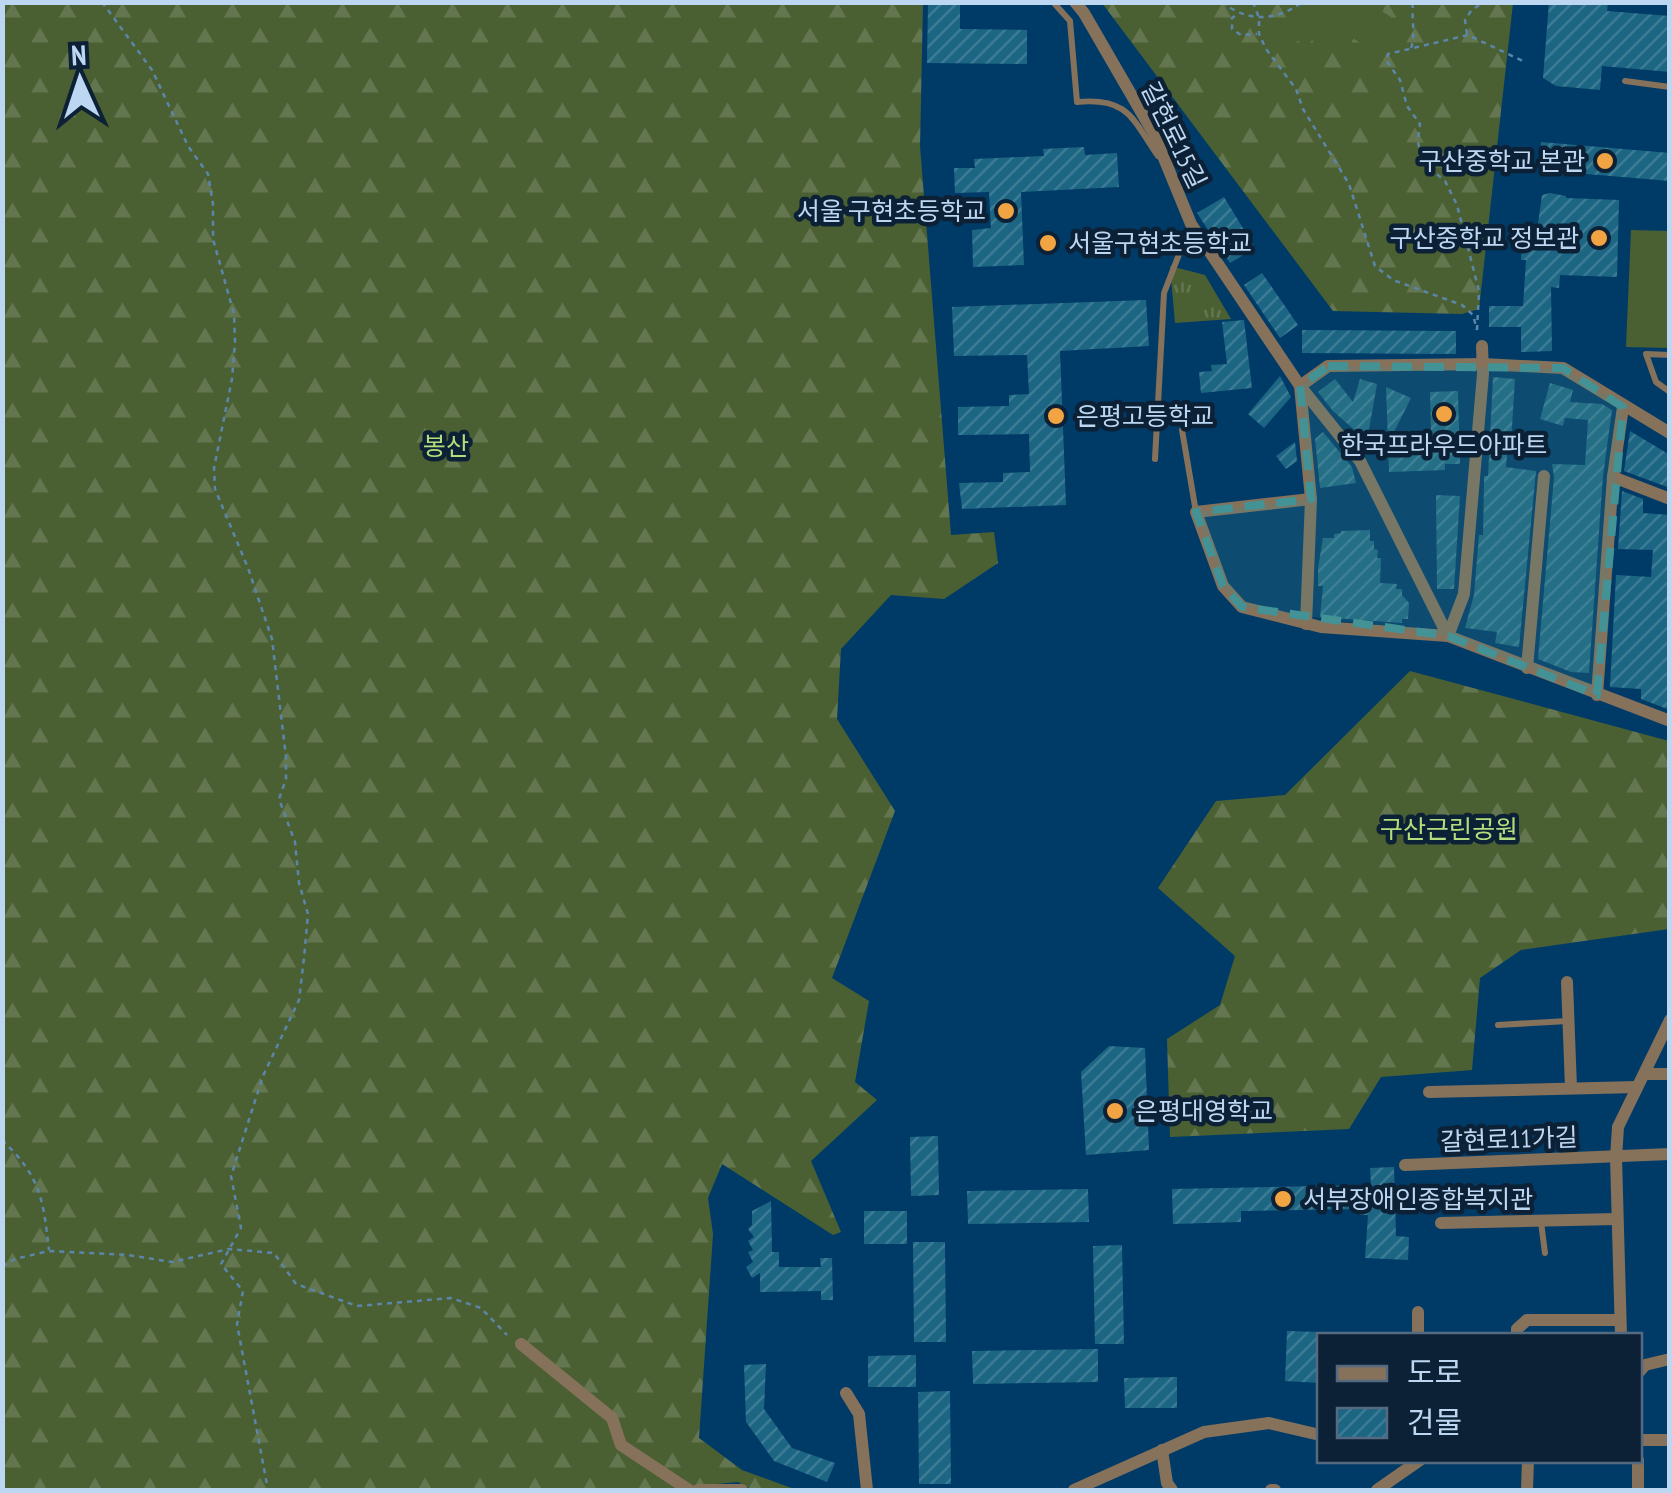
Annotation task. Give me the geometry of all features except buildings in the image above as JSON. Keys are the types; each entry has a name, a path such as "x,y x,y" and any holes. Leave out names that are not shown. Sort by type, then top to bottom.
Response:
{"street":[{"name":"갈현로15길","path":"1075,2 1154,134 1191,224 1300,386 1360,461 1448,636"},
{"path":"1448,636 1464,594 1482,346"},
{"path":"1306,624 1311,500 1300,386 1328,366 1483,364 1563,368 1623,408 1670,433"},
{"path":"1598,695 1613,476 1623,408"},
{"path":"1527,668 1544,476"},
{"path":"1613,476 1670,498"},
{"path":"1311,500 1196,512 1224,586 1242,607 1306,624 1448,636 1670,721"},
{"path":"1567,982 1570,1088"},
{"path":"1621,1333 1618,1127 1670,1020"},
{"name":"갈현로11가길","path":"1429,1092 1570,1088 1670,1074"},
{"name":"갈현로11가길","path":"1405,1166 1670,1154"},
{"path":"1441,1222 1617,1218"},
{"path":"1418,1312 1418,1333"},
{"path":"1517,1333 1527,1320 1620,1320"},
{"path":"521,1344 612,1418 621,1445 689,1490"},
{"path":"1642,1370 1670,1359"},
{"path":"846,1393 858,1414 867,1490"},
{"path":"1074,1490 1204,1432 1269,1423 1317,1434"},
{"path":"1642,1440 1670,1440"},
{"path":"1162,1450 1167,1483 1172,1490"},
{"path":"1378,1490 1392,1483 1410,1463"},
{"path":"1528,1463 1528,1490"},
{"path":"1638,1463 1638,1490"},
{"path":"703,1490 742,1490"}],"lane":[{"path":"1052,2 1070,22 1077,102 1092,100 1122,107 1140,123 1154,152 1169,170"},
{"path":"1625,81 1670,87"},
{"path":"1155,458 1164,293 1191,224"},
{"path":"1670,355 1646,354 1656,382 1670,392"},
{"path":"1182,430 1196,512"},
{"path":"1498,1025 1568,1021"},
{"path":"1541,1220 1545,1253"}],"path":[{"path":"102,2 152,70 188,146 208,174 214,239 234,314 235,342 214,468 215,489 272,639 286,757 286,779 279,798 295,842 299,883 308,914 298,1000 263,1076 231,1176 240,1228 221,1264 243,1292 237,1324 268,1490"},
{"path":"1222,2 1237,14 1259,18 1274,18 1302,2"},
{"path":"1253,2 1259,34 1296,89 1303,109 1349,184 1375,266 1394,280 1462,305 1473,314 1478,330 1479,291 1453,191 1421,161 1420,124 1407,106 1400,80 1386,60 1388,54 1468,35 1525,62"},
{"path":"1410,49 1414,41 1414,2"},
{"path":"1468,35 1465,20 1483,2"},
{"path":"1237,14 1232,18 1232,29 1241,35 1259,34"},
{"path":"2,1140 23,1160 36,1180 49,1251"},
{"path":"2,1266 14,1259 49,1251 128,1255 172,1262 229,1249 274,1253 296,1284 357,1306 451,1298 481,1308 508,1337 521,1344"}],"highlighted area":[{"path":"1328,366 1563,368 1623,407 1597,695 1448,636 1242,607 1223,586 1196,512 1311,499 1300,386"}],"green space":[{"name":"봉산","path":"3,3 923,3 920,146 951,535 994,532 998,563 944,599 891,595 841,649 837,719 895,811 832,978 869,1001 855,1082 877,1100 811,1161 841,1232 833,1235 722,1164 708,1198 713,1234 699,1438 742,1470 797,1490 753,1490 738,1482 705,1485 703,1490 3,1490"},
{"path":"1102,3 1513,3 1479,309 1462,314 1333,311"},
{"path":"1306,3 1369,3 1391,17 1369,49 1326,20 1307,47 1286,33"},
{"path":"1631,230 1669,231 1669,348 1626,347"},
{"path":"1170,266 1205,275 1231,319 1175,323"},
{"name":"구산근린공원","path":"1410,671 1669,741 1669,929 1521,950 1480,978 1472,1070 1381,1077 1349,1129 1170,1137 1167,1039 1220,1005 1235,956 1158,888 1216,801 1285,795"}],"place":[{"name":"구산중학교 본관","path":"1605,161"},
{"name":"서울 구현초등학교","path":"1006,211"},
{"name":"구산중학교 정보관","path":"1599,238"},
{"name":"서울구현초등학교","path":"1048,243"},
{"name":"한국프라우드아파트","path":"1444,414"},
{"name":"은평고등학교","path":"1056,416"},
{"name":"은평대영학교","path":"1115,1111"},
{"name":"서부장애인종합복지관","path":"1283,1199"}]}
